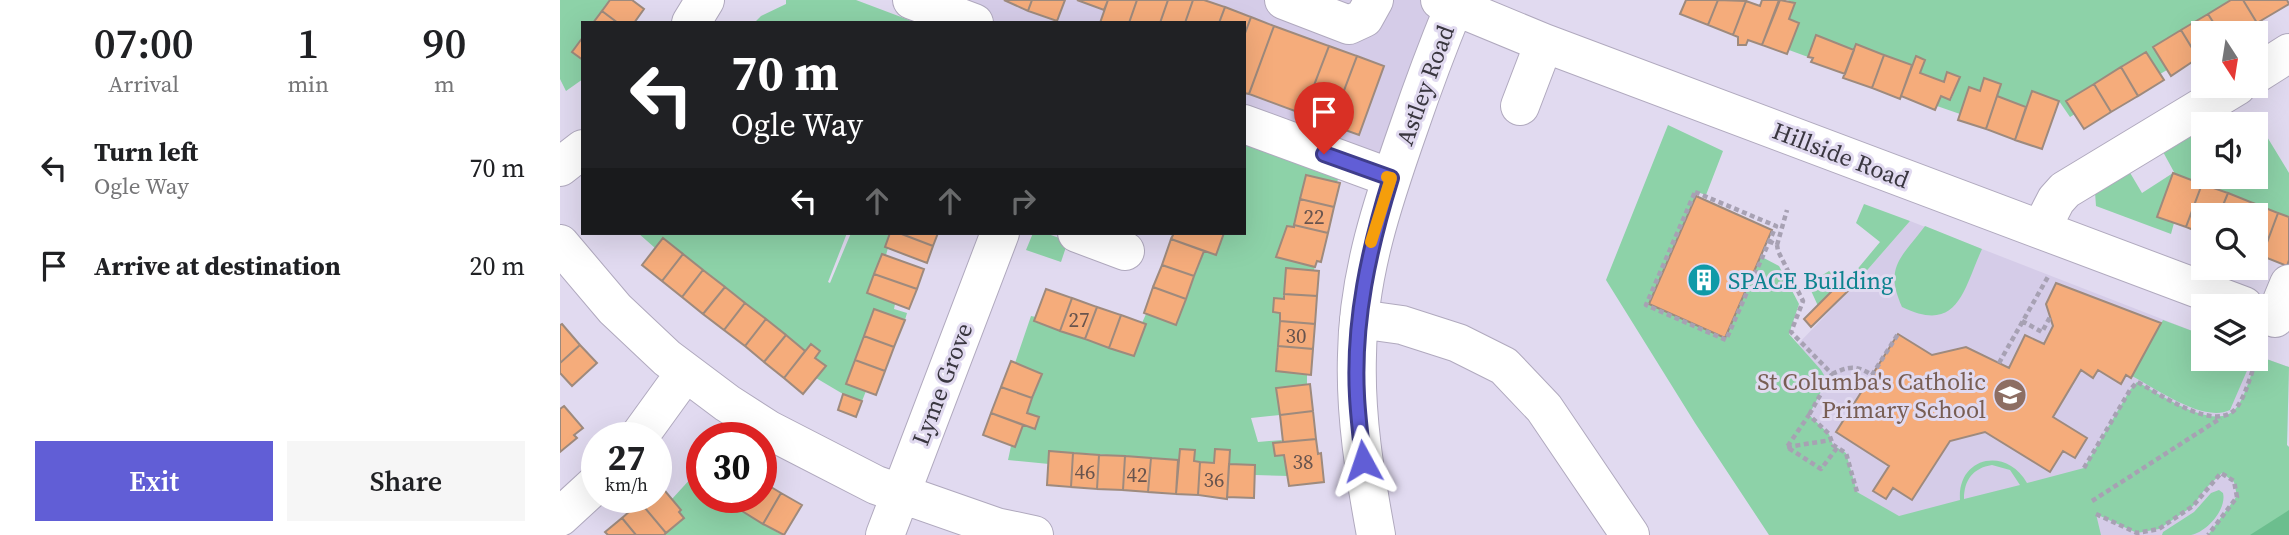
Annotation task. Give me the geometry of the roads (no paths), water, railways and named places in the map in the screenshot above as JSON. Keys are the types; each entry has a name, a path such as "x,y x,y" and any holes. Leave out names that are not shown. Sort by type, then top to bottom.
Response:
{"street":[{"path":"692,21 705,0"},
{"path":"912,0 969,21"},
{"path":"1284,0 1349,24 1364,18 1374,0"},
{"name":"Hillside Road","path":"1447,3 1544,43 2041,229 2271,308"},
{"name":"Astley Road","path":"1371,534 1356,395 1359,319 1372,239 1440,40 1447,3"},
{"path":"1520,106 1544,43"},
{"path":"2268,66 2289,53"},
{"path":"2041,229 2056,200 2065,190 2216,98"},
{"path":"1246,125 1391,178"},
{"path":"560,167 581,151"},
{"name":"Lyme Grove","path":"885,535 999,235"},
{"path":"1082,235 1125,251"},
{"path":"560,244 615,309 685,373 769,430 858,476 900,493 996,527 1034,535"},
{"path":"1359,319 1402,325 1447,339 1504,366 1544,408 1630,535"},
{"path":"650,422 685,373"},
{"path":"560,517 581,498"}],"place":[{"name":"SPACE Building","path":"1704,280"},
{"name":"St Columba's Catholic Primary School","path":"2010,395"}]}
